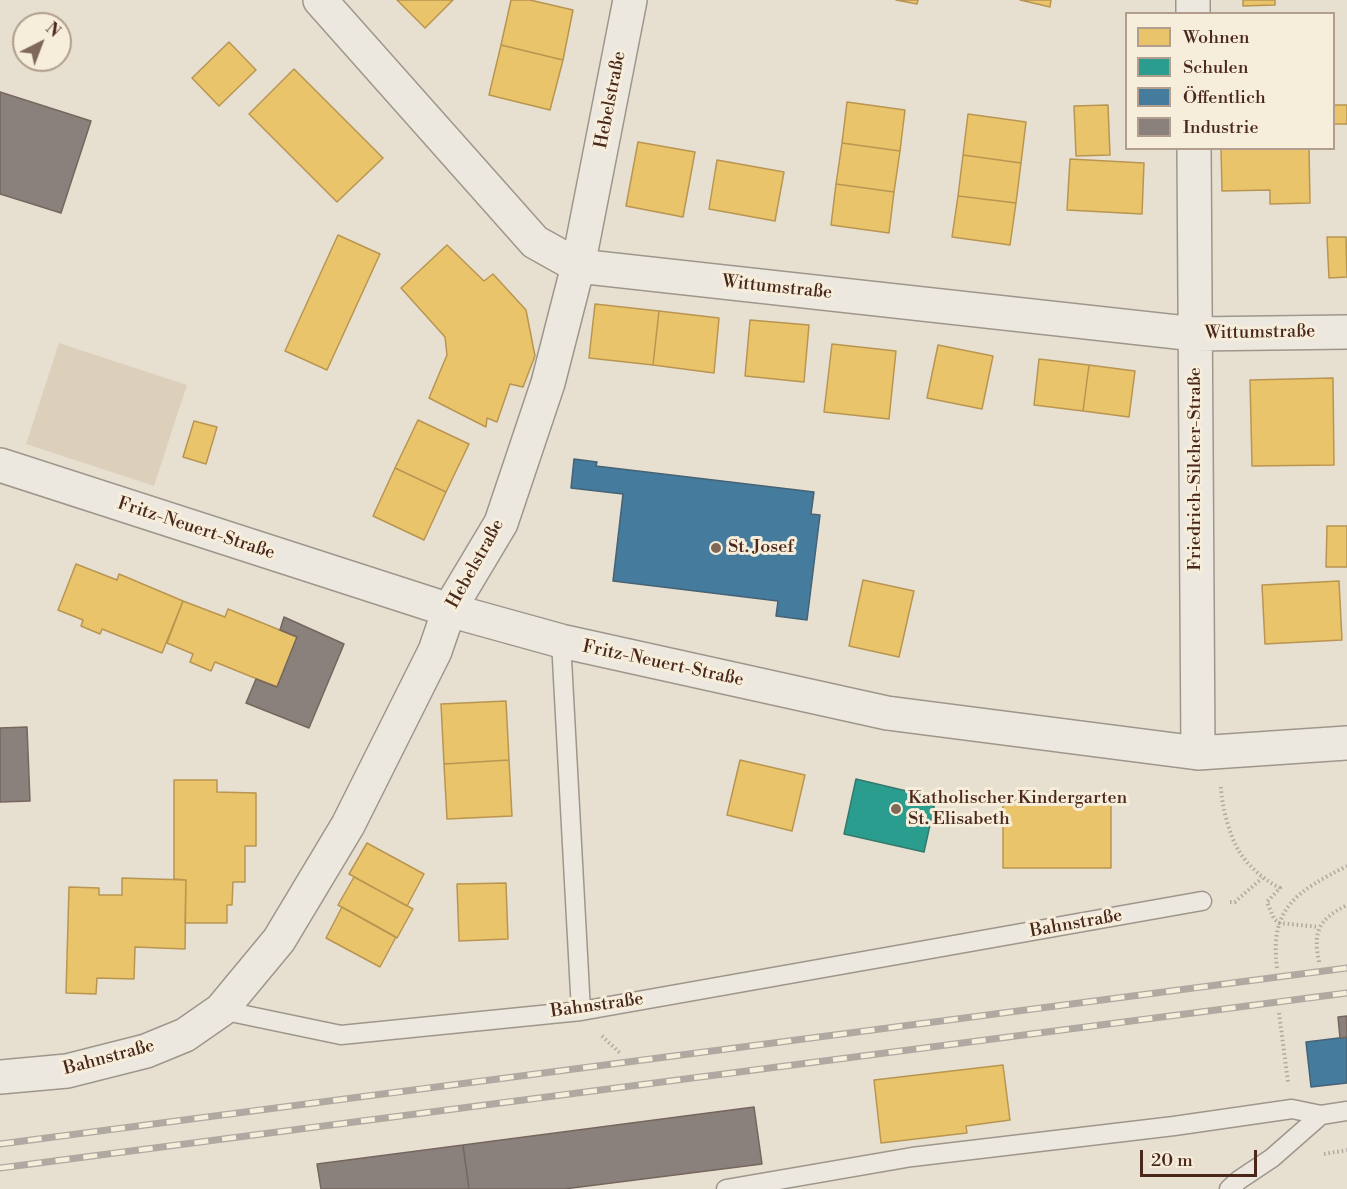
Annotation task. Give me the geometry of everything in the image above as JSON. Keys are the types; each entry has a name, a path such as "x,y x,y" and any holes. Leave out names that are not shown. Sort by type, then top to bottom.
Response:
{"street":[{"name":"Wittumstraße","path":"320,0 535,242 578,266 1195,334 1347,332"},
{"name":"Hebelstraße","path":"221,1010 279,940 348,825 435,651 449,610 501,523 548,383 578,266 630,0"},
{"name":"Friedrich-Silcher-Straße","path":"1194,150 1195,334 1210,753"},
{"name":"Fritz-Neuert-Straße","path":"0,465 449,610 561,641 887,713 1210,753 1347,743"},
{"name":"Bahnstraße","path":"0,1077 67,1071 146,1051 185,1035 221,1010"}],"lane":[{"path":"561,641 580,1011"},
{"name":"Bahnstraße","path":"221,1010 341,1035 580,1011 1203,901"},
{"path":"726,1189 912,1157 1292,1109 1321,1115 1347,1111"},
{"path":"1229,1189 1272,1158 1321,1115"}],"path":[{"path":"1210,753 1238,850 1262,878 1280,888 1267,902 1274,919 1279,923 1319,927"},
{"path":"1277,968 1275,938 1279,923 1290,903 1300,893 1347,866"},
{"path":"1203,901 1235,902 1262,878"},
{"path":"1319,962 1317,949 1319,927 1330,915 1347,905"},
{"path":"1279,1013 1292,1109"}],"shaded area":[{"path":"59,343 187,385 154,486 26,444"}],"building: Wohnen":[{"path":"397,0 453,0 425,28"},
{"path":"511,0 530,0 573,10 563,60 501,45"},
{"path":"896,0 918,0 917,4"},
{"path":"1020,0 1051,0 1050,7"},
{"path":"1243,0 1275,0 1275,5 1243,6"},
{"path":"229,42 256,70 219,106 192,78"},
{"path":"501,45 563,60 550,110 489,95"},
{"path":"294,69 383,158 337,202 249,114"},
{"path":"847,102 905,110 900,151 842,143"},
{"path":"1108,105 1110,155 1076,156 1074,106"},
{"path":"1335,105 1347,105 1347,124 1335,124"},
{"path":"968,114 1026,122 1021,163 963,155"},
{"path":"638,142 695,152 683,217 626,206"},
{"path":"842,143 900,151 894,192 836,184"},
{"path":"1221,150 1309,150 1310,203 1270,204 1270,190 1222,191"},
{"path":"963,155 1021,163 1016,203 958,196"},
{"path":"1070,159 1144,163 1142,214 1067,210"},
{"path":"717,160 784,172 775,221 709,209"},
{"path":"836,184 894,192 889,233 831,225"},
{"path":"958,196 1016,203 1010,245 952,237"},
{"path":"338,235 380,254 327,370 285,351"},
{"path":"1327,237 1346,237 1347,277 1329,278"},
{"path":"447,245 484,281 493,274 526,310 535,356 523,387 510,384 497,422 487,418 486,427 429,398 447,355 445,337 401,288"},
{"path":"595,304 659,311 653,365 589,358"},
{"path":"659,311 719,318 714,373 653,365"},
{"path":"750,320 809,325 804,382 745,376"},
{"path":"832,344 896,351 889,419 824,412"},
{"path":"938,345 993,356 982,409 927,398"},
{"path":"1039,359 1089,365 1083,411 1034,405"},
{"path":"1089,365 1135,371 1129,417 1083,411"},
{"path":"1333,378 1334,465 1252,466 1250,380"},
{"path":"418,420 469,444 446,492 395,468"},
{"path":"194,421 217,427 206,464 183,457"},
{"path":"395,468 446,492 424,540 373,516"},
{"path":"1327,526 1347,526 1347,567 1326,567"},
{"path":"76,564 117,580 119,574 183,601 162,653 102,629 100,634 81,626 83,620 58,610"},
{"path":"863,580 914,591 899,657 849,646"},
{"path":"1339,581 1342,640 1265,644 1262,585"},
{"path":"183,601 225,617 228,609 297,637 277,687 215,662 211,671 190,662 193,654 167,643"},
{"path":"506,701 509,760 444,764 441,704"},
{"path":"509,760 512,816 447,819 444,764"},
{"path":"740,760 805,775 792,831 727,815"},
{"path":"174,780 217,780 217,792 256,793 256,846 245,846 245,882 233,882 232,905 227,905 227,923 185,923 186,880 174,879"},
{"path":"1003,800 1111,801 1111,868 1003,868"},
{"path":"367,843 424,874 407,906 349,874"},
{"path":"354,877 413,909 397,938 338,905"},
{"path":"122,878 186,880 185,949 135,947 134,979 97,978 96,994 66,993 69,887 99,888 99,895 122,895"},
{"path":"506,883 508,939 459,941 457,884"},
{"path":"342,907 396,937 380,967 326,938"},
{"path":"1003,1065 1010,1120 966,1126 967,1133 881,1143 874,1080"}],"building: Schulen":[{"path":"856,779 936,798 924,852 844,834"}],"building: Öffentlich":[{"name":"St. Josef","path":"574,459 597,462 596,466 814,492 811,514 820,515 807,620 776,616 778,601 613,581 623,494 571,488"},
{"path":"1347,1037 1347,1083 1311,1087 1306,1042"}],"building: Industrie":[{"path":"0,92 91,121 61,213 0,194"},
{"path":"284,617 344,644 309,728 246,703 256,679 277,687 297,637 280,630"},
{"path":"27,727 30,801 0,802 0,728"},
{"path":"1347,1016 1347,1037 1340,1038 1338,1017"},
{"path":"754,1107 762,1164 564,1189 469,1189 463,1145"},
{"path":"463,1145 469,1189 321,1189 317,1164"}],"railway":[{"path":"0,1144 1347,968"},
{"path":"0,1168 1347,993"}],"place":[{"name":"St. Josef","path":"716,548"},
{"name":"Katholischer Kindergarten St. Elisabeth","path":"896,809"}]}
